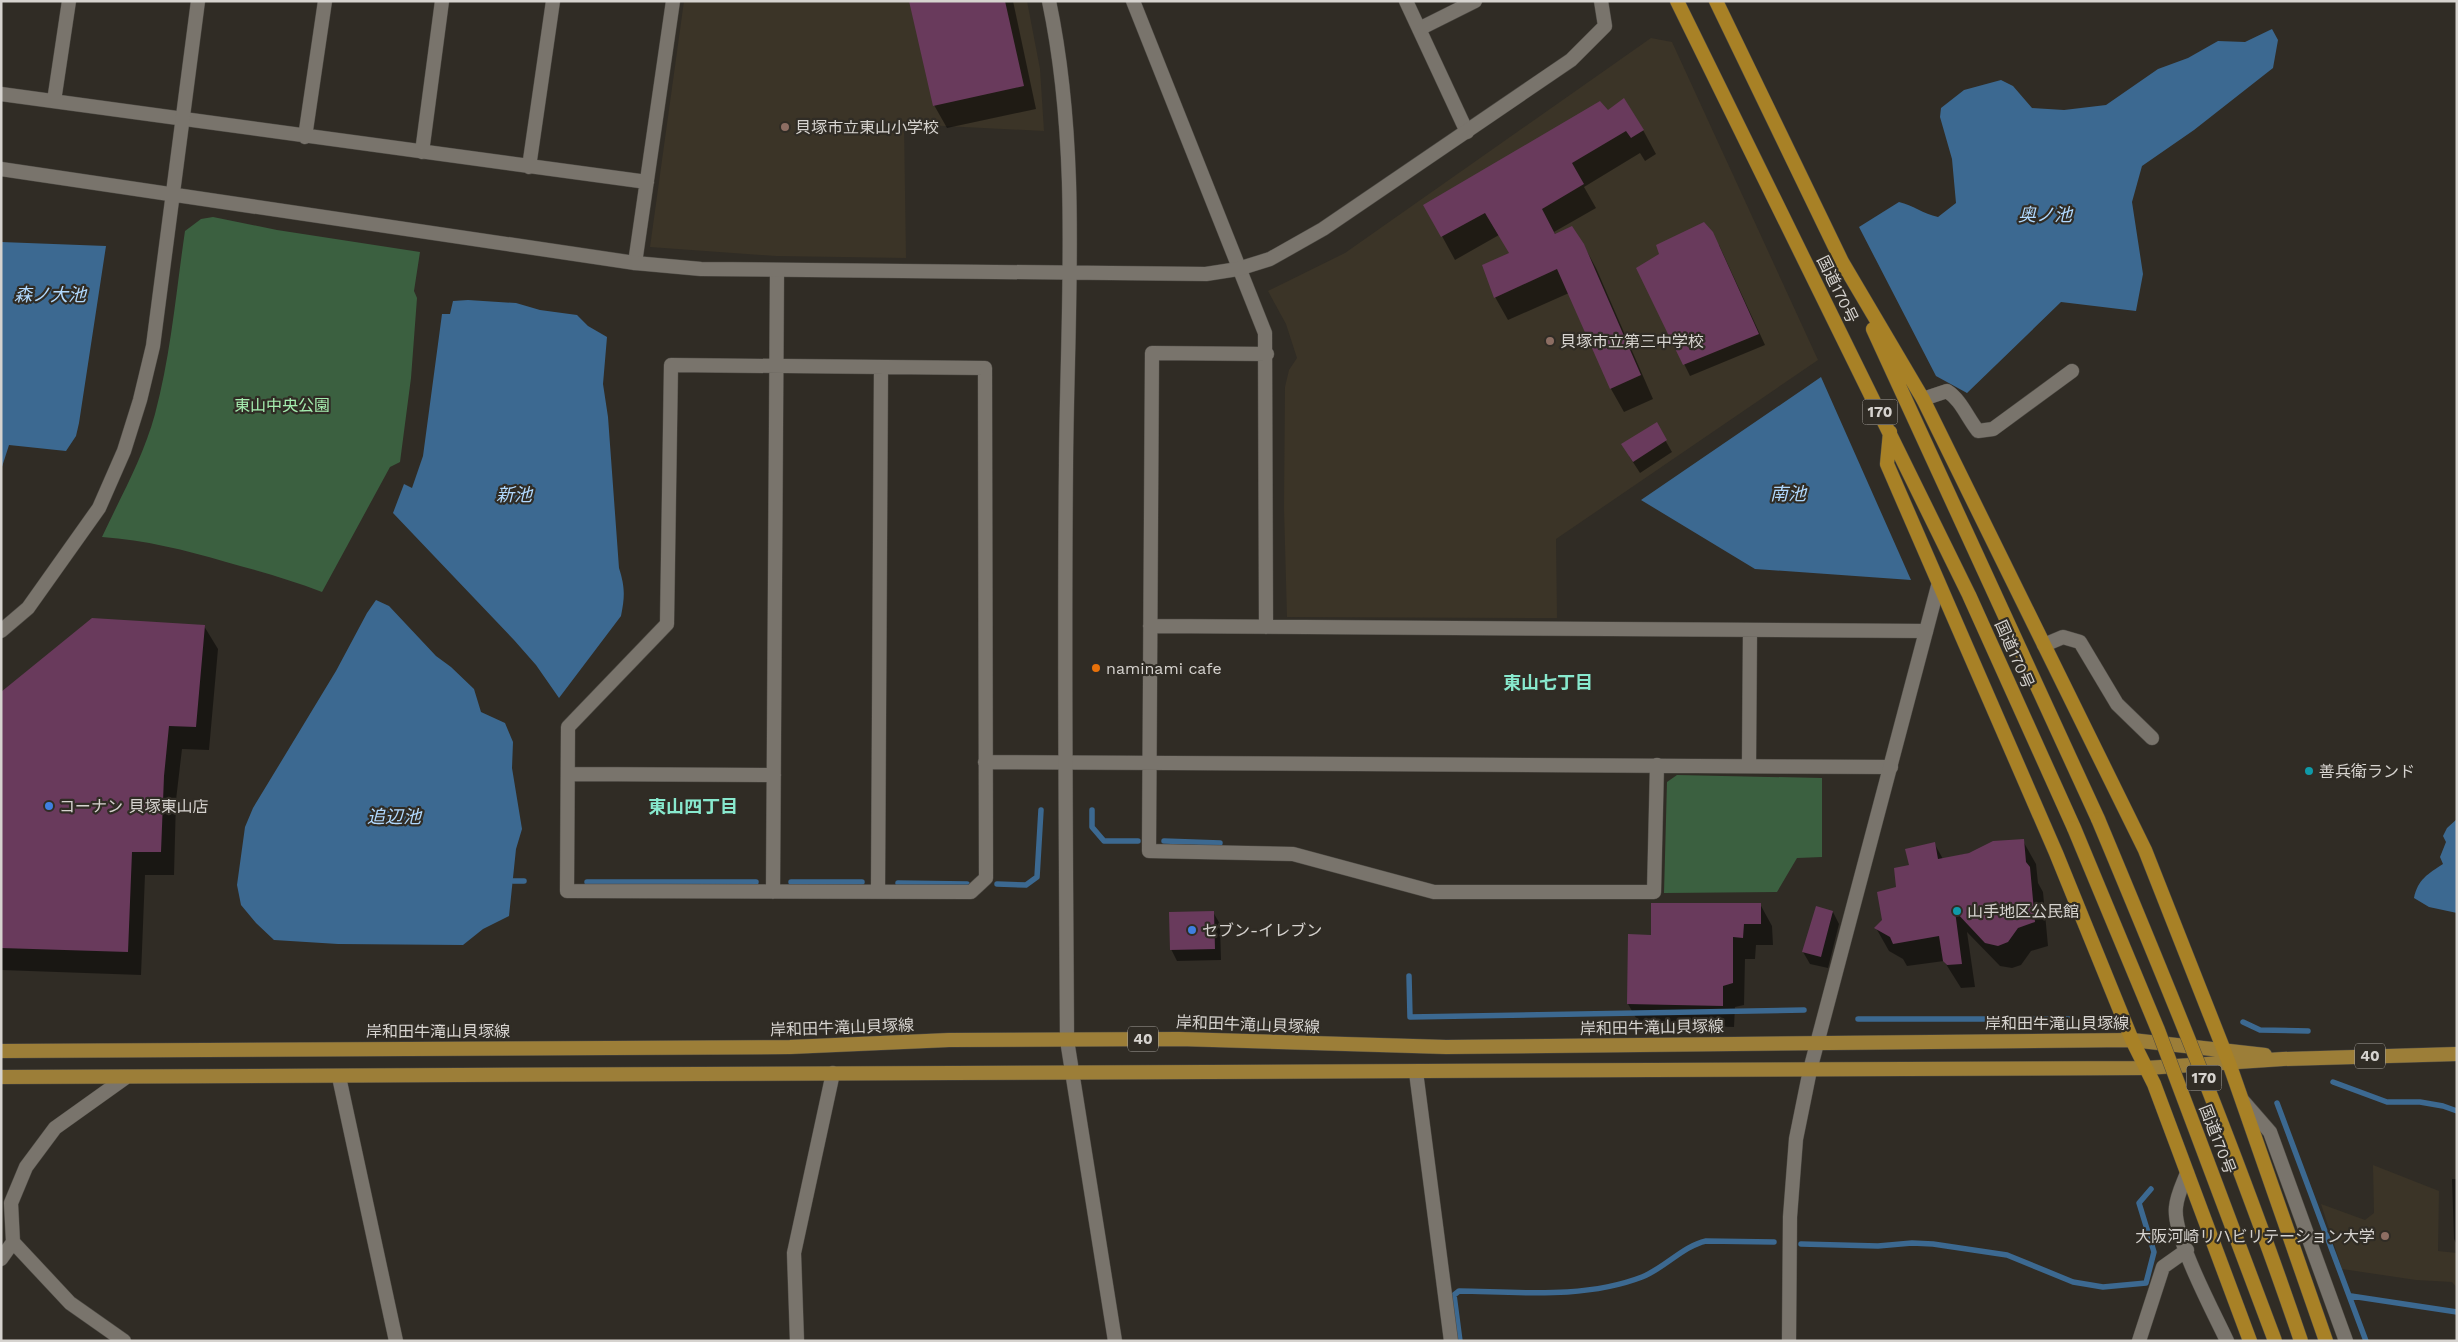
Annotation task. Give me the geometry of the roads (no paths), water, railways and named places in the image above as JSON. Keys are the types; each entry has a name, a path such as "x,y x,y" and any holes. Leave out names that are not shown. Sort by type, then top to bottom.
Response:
{"highway":[{"name":"国道170号","path":"1677,1 1969,595 2074,828 2158,1030 2275,1341"},
{"name":"国道170号","path":"1716,1 1841,260 2098,820 2186,1028 2277,1271 2301,1341"},
{"path":"1841,260 1923,399 2145,850 2229,1063 2326,1341"},
{"path":"1890,432 1886,464 2056,853 2132,1040 2146,1068 2250,1341"}],"main road":[{"name":"岸和田牛滝山貝塚線","path":"1,1051 780,1048 949,1040 1179,1039 1446,1047 2132,1040 2264,1054 2283,1059"},
{"name":"岸和田牛滝山貝塚線","path":"1,1077 125,1078 2146,1068 2283,1059 2457,1054"}],"street":[{"path":"54,101 69,1"},
{"path":"1,631 28,608 99,508 124,451 140,400 153,346 198,1"},
{"path":"306,137 325,1"},
{"path":"422,152 442,1"},
{"path":"529,167 553,1"},
{"path":"635,263 673,1"},
{"path":"1049,1 1057,38 1068,146 1066,1040 1115,1341"},
{"path":"1133,1 1265,333 1267,354 1266,627"},
{"path":"1406,1 1467,132"},
{"path":"1419,29 1475,1"},
{"path":"1,169 172,192 635,263 701,269 1206,274 1238,269 1270,259 1323,229 1467,132 1571,60 1590,43 1605,26 1601,1"},
{"path":"1,94 647,182"},
{"path":"772,892 777,271"},
{"path":"1267,354 1152,353 1149,851 1293,854 1434,892 1654,892 1658,765"},
{"path":"671,365 776,366 985,368 986,878 971,892 567,891 568,727 668,624 671,365"},
{"path":"878,892 881,367"},
{"path":"1923,399 1947,391 1956,397 1966,417 1978,431 1993,429 2072,371"},
{"path":"1788,1341 1790,1217 1795,1149 1810,1070 1938,586"},
{"path":"1150,626 1926,631"},
{"path":"1749,766 1750,630"},
{"path":"2044,645 2063,637 2080,642 2117,704 2152,738"},
{"path":"985,762 1890,767"},
{"path":"568,774 774,775"},
{"path":"1416,1072 1451,1341"},
{"path":"797,1341 794,1253 833,1074"},
{"path":"339,1077 396,1341"},
{"path":"124,1341 70,1303 12,1242 6,1201 26,1167 56,1128 125,1078"},
{"path":"2241,1098 2270,1132 2346,1341"},
{"path":"2187,1173 2176,1208 2178,1225 2227,1341"},
{"path":"1,1259 12,1242"},
{"path":"2139,1341 2163,1267 2187,1250"}],"water":[{"name":"奥ノ池","path":"2272,29 2278,40 2273,68 2194,130 2142,166 2132,202 2143,274 2136,311 2061,302 1967,393 1936,376 1859,227 1899,202 1938,217 1956,203 1952,159 1940,117 1941,108 1964,90 2001,80 2013,86 2032,108 2064,110 2106,105 2158,69 2188,58 2218,41 2245,42"},
{"name":"森ノ大池","path":"1,242 106,246 76,436 66,451 9,445 1,470"},
{"name":"新池","path":"453,301 516,303 540,310 577,315 588,326 607,337 603,384 608,417 619,568 624,592 623,603 621,616 559,698 536,665 514,640 393,513 404,484 412,488 423,456 442,314 450,314"},
{"name":"南池","path":"1821,377 1911,580 1755,569 1641,500"},
{"name":"追辺池","path":"376,600 389,606 436,656 451,667 474,689 481,712 505,723 513,742 512,768 522,829 516,849 509,916 483,929 463,945 338,944 274,940 241,905 237,885 245,827 253,808 336,671"},
{"path":"2457,819 2457,913 2429,907 2414,898 2421,882 2428,874 2443,864 2440,857 2446,842 2443,836 2447,828"}],"waterway":[{"path":"997,884 1026,885 1037,877 1041,810"},
{"path":"1092,810 1092,827 1104,841 1138,841"},
{"path":"1164,841 1220,843"},
{"path":"513,881 524,881"},
{"path":"587,882 756,882"},
{"path":"791,882 862,882"},
{"path":"898,883 967,884"},
{"path":"1409,976 1410,1017 1804,1010"},
{"path":"1858,1019 2071,1019"},
{"path":"2243,1022 2260,1030 2308,1031"},
{"path":"2333,1082 2387,1102 2420,1102 2443,1106 2457,1111"},
{"path":"2277,1103 2366,1341"},
{"path":"1801,1244 1878,1246 1912,1243 1933,1244 2007,1255 2073,1282 2103,1287 2146,1283 2154,1252 2139,1203 2151,1189"},
{"path":"1460,1341 1454,1295 1459,1291 1552,1293 1598,1289 1642,1277 1690,1247 1706,1241 1774,1242"},
{"path":"2351,1296 2457,1312"}],"place":[{"name":"貝塚市立東山小学校","path":"785,127"},
{"name":"貝塚市立第三中学校","path":"1550,341"},
{"name":"naminami cafe","path":"1096,668"},
{"name":"善兵衛ランド","path":"2309,771"},
{"name":"コーナン 貝塚東山店","path":"49,806"},
{"name":"山手地区公民館","path":"1957,911"},
{"name":"セブン-イレブン","path":"1192,930"},
{"name":"大阪河崎リハビリテーション大学","path":"2385,1236"}],"district":[{"name":"東山七丁目","path":"1548,683"},
{"name":"東山四丁目","path":"693,807"}],"park label":[{"name":"東山中央公園","path":"282,405"}]}
